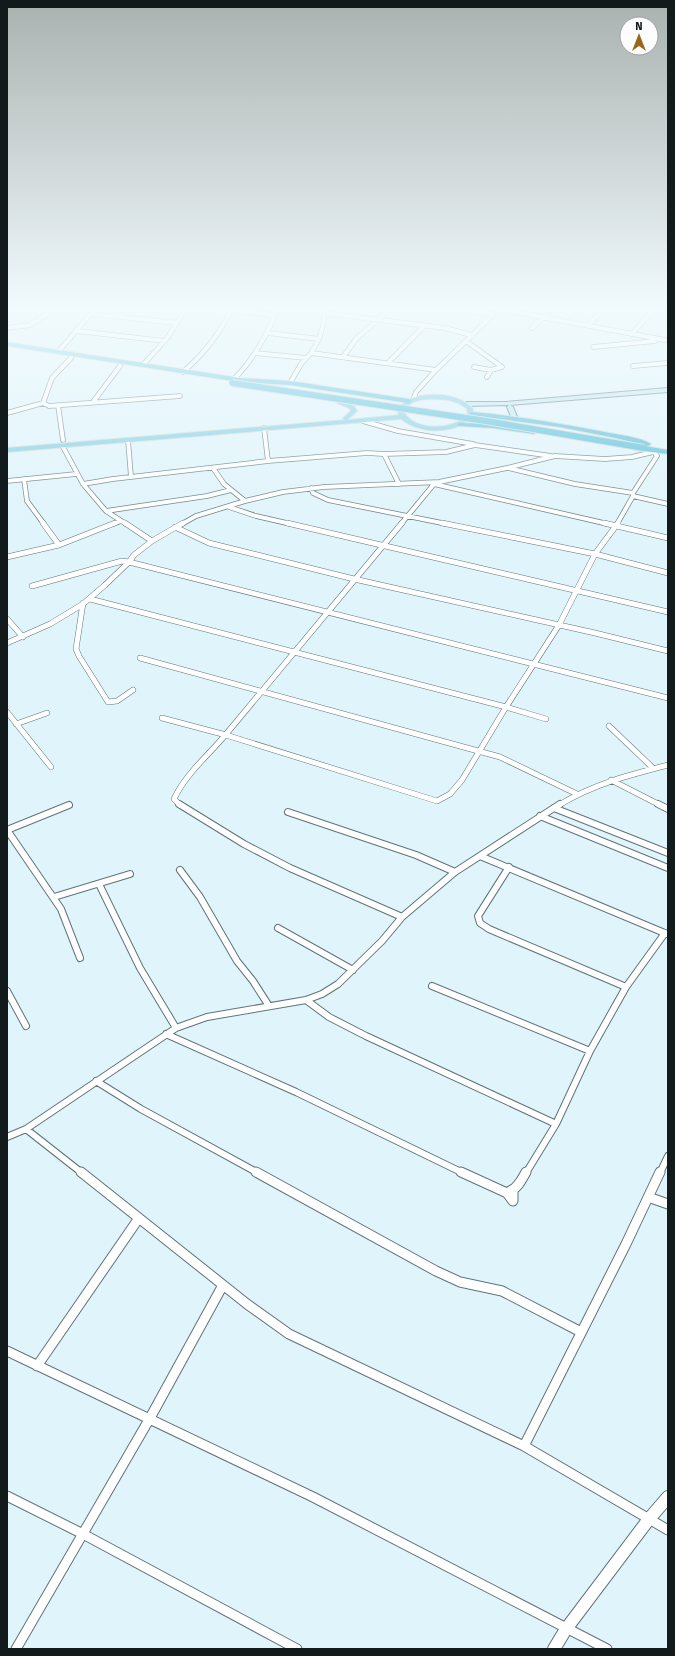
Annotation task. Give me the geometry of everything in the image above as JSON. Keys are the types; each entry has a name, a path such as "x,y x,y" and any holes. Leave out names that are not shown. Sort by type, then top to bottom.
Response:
{"highway":[{"path":"257,387 268,391 339,402 401,414"},
{"path":"279,387 486,422 643,445 668,447"},
{"path":"319,387 411,401"},
{"path":"471,413 612,435 661,452"},
{"path":"460,425 493,426 613,445 643,445"}],"main road":[{"path":"401,414 403,405 411,401 438,397 454,399 466,404 506,404 668,390"},
{"path":"471,413 510,407 668,394"},
{"path":"339,402 352,407 354,411 346,418"},
{"path":"466,404 471,413"},
{"path":"510,407 515,419"},
{"path":"7,445 128,440 264,428 346,418 401,414 412,424 428,428 445,428 460,425 467,421 471,413"},
{"path":"7,450 62,443 304,423 363,421 401,414"}],"street":[{"path":"42,403 47,387"},
{"path":"93,402 104,387"},
{"path":"411,401 420,387"},
{"path":"7,413 42,403 46,405 58,405 180,396"},
{"path":"58,405 62,443 76,474 106,511 152,541"},
{"path":"363,421 405,433 475,445 555,456 610,458 632,457 661,452"},
{"path":"264,428 268,461"},
{"path":"128,440 131,477"},
{"path":"83,484 268,461 367,453 384,454 446,452 475,445"},
{"path":"162,718 226,735 437,801 450,794 462,780 506,707 559,625 595,554 616,526 633,494 661,452"},
{"path":"384,454 399,484"},
{"path":"7,643 23,638 90,599 129,562 134,555 152,541 196,516 245,501 284,492 311,488 439,482 507,468 555,456"},
{"path":"213,468 224,484 245,501"},
{"path":"507,468 575,484 633,494 668,504"},
{"path":"7,481 76,474"},
{"path":"24,479 27,501 60,545"},
{"path":"402,917 290,868 244,844 179,804 174,799 176,793 191,773 226,735 260,691 409,516 434,484 439,482"},
{"path":"434,484 668,538"},
{"path":"311,488 313,493 328,500 595,554 668,573"},
{"path":"106,511 207,496 231,490"},
{"path":"229,507 256,516 668,612"},
{"path":"7,557 60,545 121,522"},
{"path":"175,527 204,542 354,579 668,651"},
{"path":"32,586 122,561 129,562 668,698"},
{"path":"90,599 506,707 546,719"},
{"path":"83,603 76,649 79,656 108,702 117,701 133,690"},
{"path":"7,619 23,638"},
{"path":"140,658 478,752 519,765 577,794"},
{"path":"7,712 51,767"},
{"path":"16,724 47,713"},
{"path":"609,726 653,768"},
{"path":"7,1137 26,1129 176,1028 208,1017 306,1000 338,984 382,942 402,917 455,872 540,816 577,794 611,780 668,765"},
{"path":"611,780 668,809"},
{"path":"69,805 7,830 61,909 80,958"},
{"path":"554,808 668,853"},
{"path":"288,812 416,856 455,872"},
{"path":"540,816 668,868"},
{"path":"166,1034 296,1092 494,1188 510,1191 521,1181 556,1124 590,1051 626,987 666,934 480,856"},
{"path":"509,867 478,916 480,923 489,929 626,987"},
{"path":"180,870 200,897 237,961 253,981 269,1006"},
{"path":"54,897 130,874"},
{"path":"99,884 140,968 176,1028"},
{"path":"278,928 353,970"},
{"path":"432,986 590,1051"},
{"path":"7,991 26,1026"},
{"path":"306,1000 329,1017 366,1036 556,1124"},
{"path":"96,1081 141,1109 429,1267 460,1282 502,1291 581,1332"},
{"path":"26,1129 247,1304 289,1334 524,1446 668,1530"},
{"path":"524,1446 668,1156"},
{"path":"648,1197 668,1204"},
{"path":"37,1366 139,1218"},
{"path":"16,1649 150,1418 223,1285"},
{"path":"7,1351 150,1418 313,1498 607,1649"},
{"path":"7,1496 83,1534 296,1649"},
{"path":"554,1649 566,1629 649,1519 668,1497"}]}
